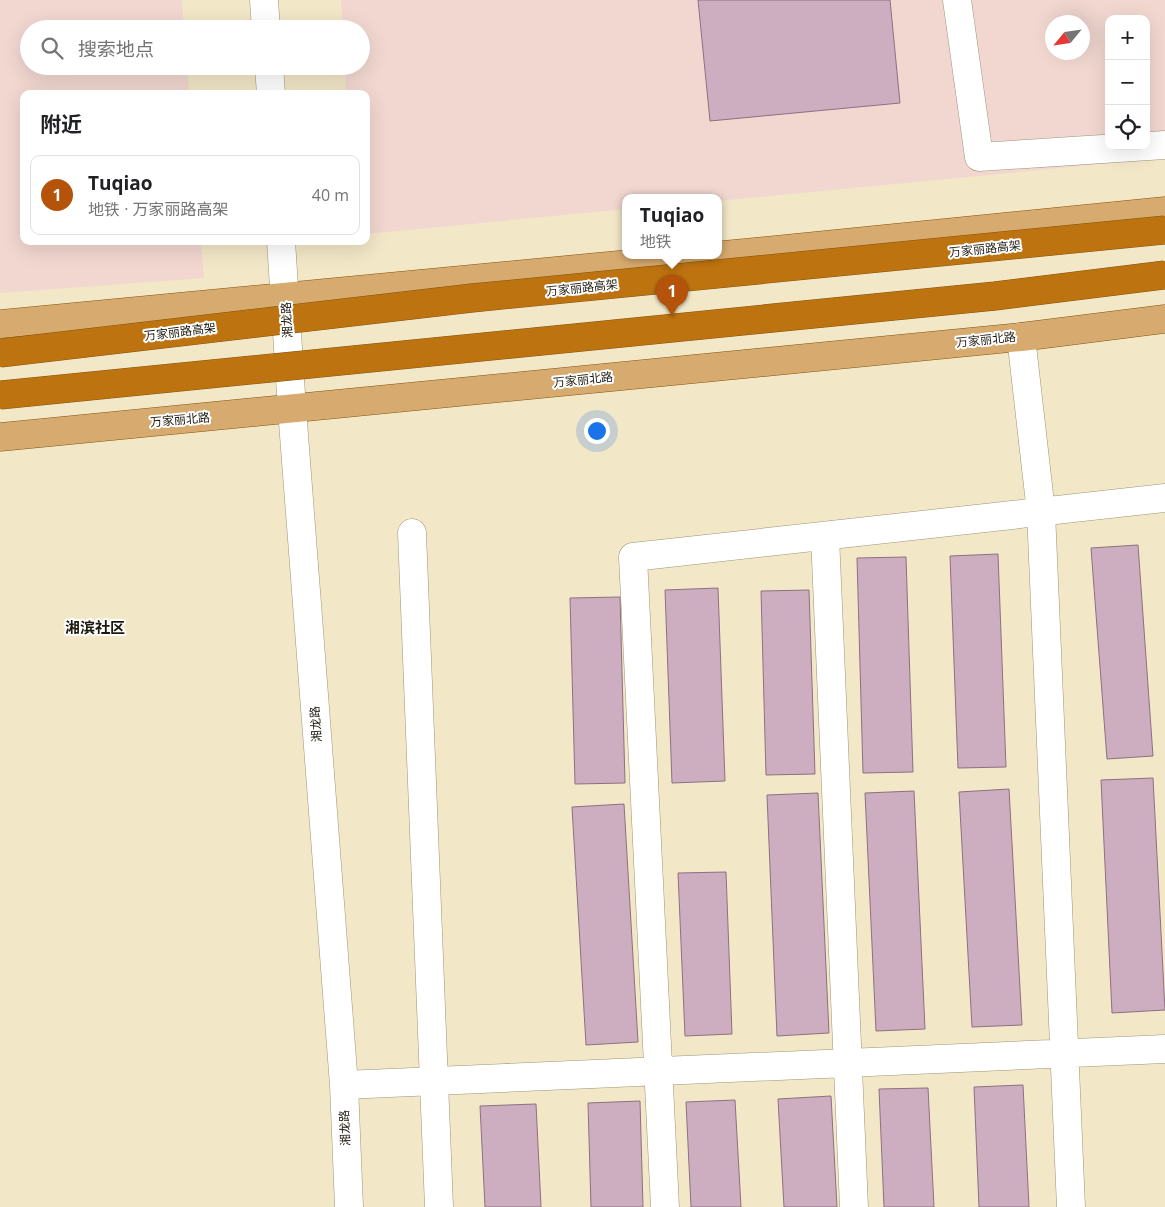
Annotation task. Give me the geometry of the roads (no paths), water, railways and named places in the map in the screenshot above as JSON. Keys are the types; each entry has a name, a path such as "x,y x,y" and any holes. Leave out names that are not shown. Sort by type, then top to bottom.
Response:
{"highway":[{"name":"万家丽路高架","path":"0,353 472,298 1165,230"},
{"path":"0,395 995,296 1165,275"}],"main road":[{"path":"722,255 998,229 1165,211"},
{"path":"0,324 285,295 674,259"},
{"name":"万家丽北路","path":"0,437 1021,337 1165,319"}],"street":[{"path":"264,0 265,20"},
{"path":"957,0 979,157 1165,145"},
{"path":"270,75 271,90"},
{"name":"湘龙路","path":"281,245 292,409 344,1085 349,1207"},
{"path":"1021,337 1041,512 1071,1207"},
{"path":"665,1207 633,557 1165,498"},
{"path":"412,533 439,1207"},
{"path":"825,536 854,1207"},
{"path":"344,1085 1165,1048"}],"place":[{"name":"Tuqiao","path":"672,316"}],"district":[{"name":"湘滨社区","path":"95,628"}]}
